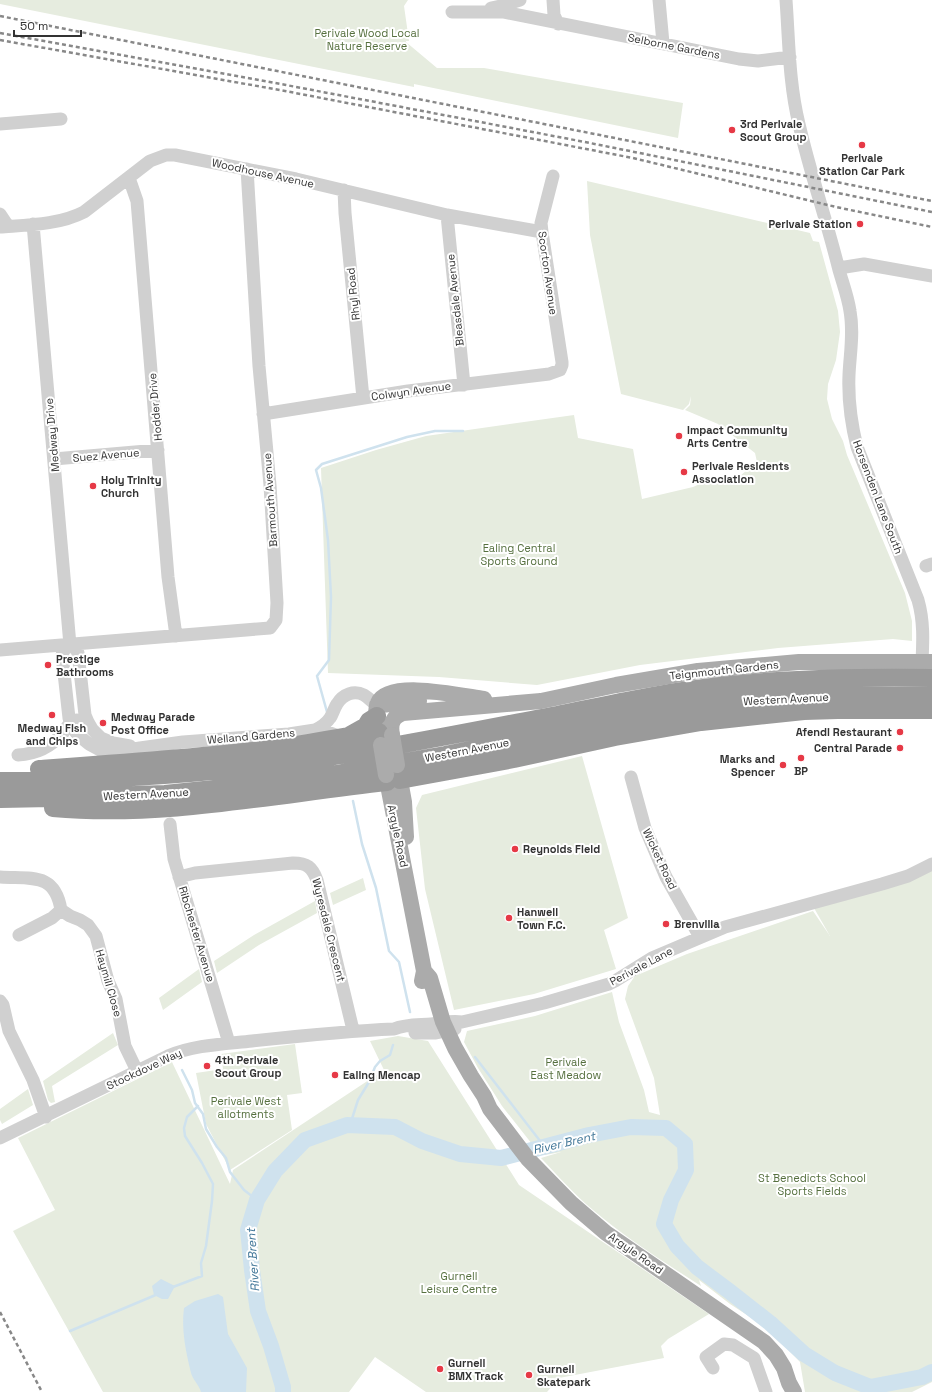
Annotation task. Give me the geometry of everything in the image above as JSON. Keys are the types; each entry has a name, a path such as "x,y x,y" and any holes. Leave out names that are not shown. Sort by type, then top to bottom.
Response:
{"highway":[{"name":"Western Avenue","path":"0,781 50,781 163,775 240,768 332,756 442,738 651,696 719,686 799,679 932,678"},
{"name":"Western Avenue","path":"0,798 51,798 165,794 320,776 444,755 652,713 723,703 798,696 932,696"},
{"path":"0,802 79,810 168,808 240,801 514,759 622,736 700,722 804,711 932,710"},
{"path":"0,772 254,751 348,736 383,726"}],"main road":[{"name":"Teignmouth Gardens","path":"518,702 541,701 616,685 698,671 799,662 927,662"},
{"path":"383,726 382,696 403,690 416,690 518,702"},
{"path":"383,726 382,706 409,701 420,701 481,706"},
{"path":"383,726 392,723 397,715 403,713 518,702"},
{"name":"Argyle Road","path":"383,726 393,778 410,896 424,971 422,979 428,1009 440,1028 448,1056 463,1081 477,1100 490,1110 528,1159 571,1203 606,1233 764,1342 776,1355 785,1370 790,1389"}],"street":[{"name":"Selborne Gardens","path":"520,0 502,6 452,12 503,12 558,24 758,61 790,57"},
{"path":"659,0 663,43"},
{"name":"Horsenden Lane South","path":"786,0 790,57 795,104 799,125 850,311 852,332 849,375 850,414 853,430 857,447 918,600 922,614 927,662"},
{"path":"553,2 554,15 558,24"},
{"path":"0,124 61,119"},
{"name":"Woodhouse Avenue","path":"4,227 63,220 77,216 150,161 166,155 187,157 247,169 344,190 446,215 542,232"},
{"name":"Barmouth Avenue","path":"0,650 270,628 276,620 277,603 270,486 263,414 247,169"},
{"name":"Scorton Avenue","path":"553,176 541,223 562,362 560,370"},
{"name":"Hodder Drive","path":"129,178 137,201 168,577 176,636"},
{"name":"Rhyl Road","path":"344,190 363,398"},
{"path":"0,214 4,227"},
{"name":"Bleasdale Avenue","path":"446,215 464,385"},
{"name":"Medway Drive","path":"33,224 70,645"},
{"path":"839,268 864,264 932,276"},
{"name":"Colwyn Avenue","path":"263,414 363,398 549,374 560,370"},
{"name":"Suez Avenue","path":"54,459 158,450"},
{"path":"70,723 62,655 64,650 70,645 76,649 78,653 86,719 92,729 101,738 113,743 140,748"},
{"name":"Welland Gardens","path":"315,730 325,725 330,719 337,703 346,695 352,693 359,693 366,696 371,702 383,726"},
{"path":"18,755 37,752 48,747 55,742 70,723 86,719"},
{"name":"Welland Gardens","path":"70,723 78,735 89,744 102,751 116,752 183,742 289,734 315,730 348,736"},
{"name":"Wicket Road","path":"631,777 645,828 666,877 697,929 700,937"},
{"name":"Ribchester Avenue","path":"170,824 174,859 230,1043"},
{"name":"Wyresdale Crescent","path":"179,877 195,873 293,863 306,864 314,871 353,1030"},
{"name":"Perivale Lane","path":"440,1028 456,1029 462,1022 544,1003 609,984 652,958 725,927 749,919 882,884 908,876 932,864"},
{"path":"0,877 38,880 50,884 59,898 61,910 52,918 19,935"},
{"name":"Haymill Close","path":"61,910 88,925 96,936 108,981 116,999 125,1046 137,1071"},
{"path":"0,1001 3,1005 9,1031 33,1080 46,1117"},
{"name":"Stockdove Way","path":"0,1138 46,1117 137,1071 185,1050 230,1043 353,1030 394,1029 402,1032 440,1028"},
{"path":"712,1368 706,1357 724,1344 734,1345 754,1358 766,1392"}],"green space":[{"name":"Perivale Wood Local Nature Reserve","path":"0,0 408,0 404,6 409,41 406,42 437,68 484,68 683,103 678,138 414,84 414,87 0,4"},
{"name":"Ealing Central Sports Ground","path":"587,181 810,233 813,241 819,242 838,311 840,332 836,360 828,384 827,399 832,419 843,441 847,455 905,593 912,621 912,641 893,639 778,648 640,665 537,685 439,677 328,673 321,468 426,436 574,415 578,438 633,449 642,499 693,487 704,482 741,475 757,462 755,453 718,424 685,410 690,405 691,396 689,404 683,410 621,394 590,235"},
{"name":"Reynolds Field","path":"582,756 628,918 604,930 616,969 534,994 454,1010 425,889 416,808 422,795"},
{"name":"St Benedicts School Sports Fields","path":"932,869 932,1382 912,1392 805,1392 800,1362 767,1328 730,1304 699,1280 701,1286 632,1240 606,1221 566,1185 541,1158 561,1152 545,1155 535,1143 532,1144 502,1106 478,1068 464,1042 467,1031 535,1016 612,992 619,1022 644,1090 649,1112 660,1115 654,1078 625,999 628,986 635,976 687,954 813,911 830,936 814,908"},
{"path":"363,878 366,890 333,905 330,893"},
{"path":"315,901 317,913 259,945 217,973 214,961 254,935"},
{"path":"199,969 202,982 163,1010 159,998"},
{"path":"113,1033 118,1045 52,1086 55,1102 51,1103 48,1100 43,1081"},
{"name":"Gurnell Leisure Centre","path":"398,1036 428,1041 519,1185 709,1314 668,1339 661,1346 664,1358 559,1378 547,1392 426,1392 375,1357 349,1392 103,1392 13,1231 55,1210 18,1138 172,1062 230,1184 233,1170 384,1070 370,1041"},
{"name":"Perivale West allotments","path":"295,1044 302,1093 287,1095 292,1130 230,1170 206,1124 196,1073 223,1069 221,1054"},
{"path":"28,1089 33,1105 2,1124 0,1120 0,1109"}],"water":[{"path":"161,1279 175,1286 168,1299 162,1299 154,1295 152,1286"},
{"path":"218,1294 223,1297 228,1334 247,1368 246,1392 201,1392 191,1373 184,1333 184,1308 195,1301"}],"waterway":[{"path":"327,712 317,676 329,660 331,597 328,540 321,488 316,470 322,464 407,437 435,431 463,431"},
{"path":"353,801 362,844 376,888 389,951 399,962 410,1012"},
{"path":"350,1125 358,1100 369,1082 375,1067 380,1061 390,1055 393,1045"},
{"path":"475,1057 544,1146"},
{"path":"182,1070 192,1090 195,1103 203,1114 206,1129 226,1158 230,1172 244,1190 257,1200"},
{"path":"173,1287 202,1276 201,1263 206,1246 213,1184 185,1136 184,1128 187,1117 198,1106"},
{"name":"River Brent","path":"283,1392 283,1387 271,1346 258,1311 248,1230 257,1200 275,1171 305,1140 347,1125 395,1127 422,1141 460,1154 501,1158 589,1135 631,1127 666,1128 685,1144 686,1170 671,1200 664,1224 677,1246 697,1267 770,1323 804,1354 835,1373 870,1387 922,1377 932,1372"},
{"path":"70,1331 158,1294"}],"railway":[{"path":"0,16 932,201"},
{"path":"0,33 286,85 585,142 932,212"},
{"path":"0,40 285,91 633,158 836,207 932,227"},
{"path":"0,1312 42,1392"}],"place":[{"name":"3rd Perivale Scout Group","path":"732,130"},
{"name":"Perivale Station Car Park","path":"862,145"},
{"name":"Perivale Station","path":"860,224"},
{"name":"Impact Community Arts Centre","path":"679,436"},
{"name":"Perivale Residents Association","path":"684,472"},
{"name":"Holy Trinity Church","path":"93,486"},
{"name":"Prestige Bathrooms","path":"48,665"},
{"name":"Medway Fish and Chips","path":"52,715"},
{"name":"Medway Parade Post Office","path":"103,723"},
{"name":"Afendi Restaurant","path":"900,732"},
{"name":"Central Parade","path":"900,748"},
{"name":"BP","path":"801,758"},
{"name":"Marks and Spencer","path":"783,765"},
{"name":"Reynolds Field","path":"515,849"},
{"name":"Hanwell Town F.C.","path":"509,918"},
{"name":"Brenvilla","path":"666,924"},
{"name":"4th Perivale Scout Group","path":"207,1066"},
{"name":"Ealing Mencap","path":"335,1075"},
{"name":"Gurnell BMX Track","path":"440,1369"},
{"name":"Gurnell Skatepark","path":"529,1375"}],"park label":[{"name":"Perivale East Meadow","path":"566,1068"}]}
